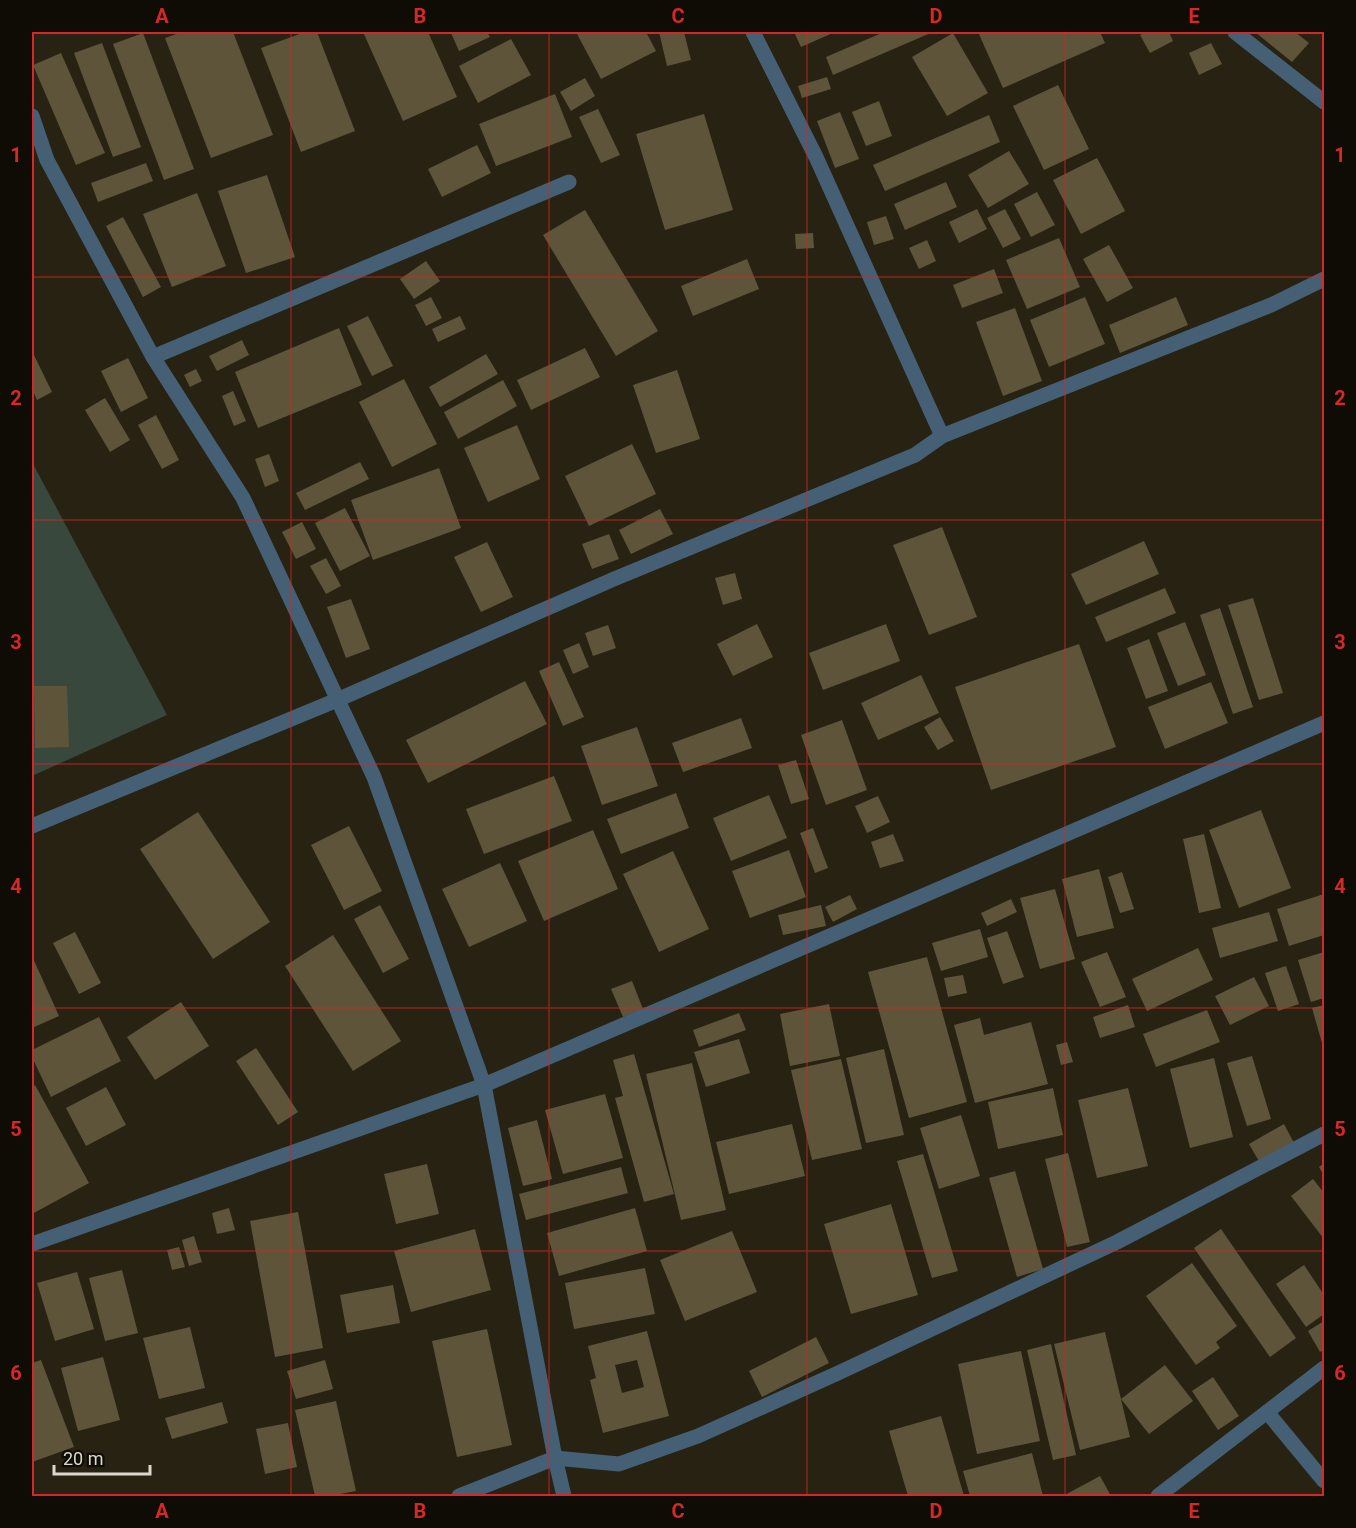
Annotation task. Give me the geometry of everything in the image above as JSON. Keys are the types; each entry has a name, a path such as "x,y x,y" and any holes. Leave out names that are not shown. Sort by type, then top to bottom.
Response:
{"street":[{"path":"753,32 816,157 942,436"},
{"path":"1235,32 1324,102"},
{"path":"32,116 47,160 153,357 243,498 374,777 484,1085 564,1497"},
{"path":"153,357 569,182"},
{"path":"32,826 337,700 614,579 915,455 942,436 1270,305 1324,279"},
{"path":"32,1244 484,1085 1324,723"},
{"path":"459,1497 555,1458 619,1464 698,1436 1117,1242 1324,1134"},
{"path":"1158,1497 1324,1368"},
{"path":"1267,1412 1324,1481"}],"green space":[{"path":"32,462 167,715 32,776"}],"building":[{"path":"182,32 233,32 273,135 211,158 165,38"},
{"path":"305,32 317,32 355,131 301,152 261,48"},
{"path":"363,32 428,32 457,97 403,121"},
{"path":"487,32 490,37 459,51 451,33"},
{"path":"576,32 646,32 656,51 601,79"},
{"path":"659,32 684,32 691,60 667,66"},
{"path":"794,32 835,32 801,47"},
{"path":"884,32 933,32 833,75 826,57"},
{"path":"978,32 1100,32 1105,43 1003,88"},
{"path":"1147,32 1169,32 1173,41 1150,53 1140,35"},
{"path":"1255,32 1295,32 1309,43 1292,62"},
{"path":"143,33 194,169 164,180 113,44"},
{"path":"953,33 988,93 947,116 912,57"},
{"path":"511,39 531,75 478,103 459,66"},
{"path":"102,43 141,147 113,157 74,53"},
{"path":"1211,43 1222,64 1199,75 1189,53"},
{"path":"61,53 105,153 76,165 33,65"},
{"path":"827,77 831,89 802,98 798,86"},
{"path":"585,78 595,96 571,111 560,92"},
{"path":"1058,85 1089,149 1044,170 1013,106"},
{"path":"555,94 572,137 496,166 479,124"},
{"path":"879,101 892,136 866,146 852,112"},
{"path":"598,109 620,155 601,163 579,117"},
{"path":"840,112 859,159 835,168 817,121"},
{"path":"704,114 733,210 665,230 636,134"},
{"path":"989,115 1000,142 885,191 873,165"},
{"path":"477,145 491,173 442,197 428,169"},
{"path":"1009,151 1029,184 988,208 968,175"},
{"path":"1097,158 1125,211 1081,234 1053,180"},
{"path":"146,163 153,181 98,202 91,183"},
{"path":"267,175 295,257 246,273 218,191"},
{"path":"946,182 957,207 905,230 894,204"},
{"path":"1037,192 1055,225 1031,237 1014,204"},
{"path":"197,193 226,266 172,287 143,214"},
{"path":"977,209 987,229 959,243 949,222"},
{"path":"1005,209 1021,239 1003,248 987,218"},
{"path":"585,210 658,331 616,356 543,235"},
{"path":"886,216 894,239 874,245 867,222"},
{"path":"123,217 161,287 143,297 106,226"},
{"path":"813,233 814,248 796,249 795,234"},
{"path":"1059,238 1080,287 1027,309 1006,260"},
{"path":"927,240 936,261 919,269 909,248"},
{"path":"1109,245 1133,288 1107,302 1083,259"},
{"path":"747,259 759,289 693,316 681,286"},
{"path":"426,261 440,281 414,299 400,279"},
{"path":"994,269 1003,293 962,308 953,285"},
{"path":"431,297 442,318 426,326 415,305"},
{"path":"1085,297 1105,344 1049,367 1030,320"},
{"path":"1176,297 1188,325 1120,353 1109,325"},
{"path":"1015,308 1042,381 1003,396 976,322"},
{"path":"368,316 393,366 372,376 347,326"},
{"path":"460,316 466,329 438,342 432,329"},
{"path":"339,328 362,385 258,428 235,372"},
{"path":"242,340 249,355 217,371 209,356"},
{"path":"585,348 600,377 531,410 517,380"},
{"path":"32,351 52,392 37,400 32,389"},
{"path":"486,354 498,374 440,407 429,387"},
{"path":"128,358 148,398 121,412 101,371"},
{"path":"196,369 202,381 190,387 184,375"},
{"path":"677,370 700,439 656,453 633,385"},
{"path":"404,379 437,444 392,467 359,402"},
{"path":"503,380 517,406 458,439 444,412"},
{"path":"233,391 246,421 234,426 222,396"},
{"path":"105,398 130,440 110,452 85,410"},
{"path":"156,415 179,460 162,469 138,425"},
{"path":"517,425 540,479 488,502 464,448"},
{"path":"632,444 656,494 589,526 565,476"},
{"path":"269,454 279,481 265,487 255,459"},
{"path":"360,462 369,479 305,510 296,493"},
{"path":"439,468 461,528 373,560 351,500"},
{"path":"345,508 370,556 340,571 315,523"},
{"path":"660,509 673,534 631,554 619,530"},
{"path":"302,522 316,549 296,559 282,532"},
{"path":"942,527 977,617 929,635 893,545"},
{"path":"609,534 619,559 592,569 582,544"},
{"path":"1144,541 1159,574 1086,605 1071,574"},
{"path":"487,542 513,597 481,612 454,557"},
{"path":"326,558 341,586 326,594 310,566"},
{"path":"735,573 742,599 723,605 715,578"},
{"path":"1165,588 1176,613 1106,642 1095,617"},
{"path":"1253,598 1283,693 1259,700 1228,605"},
{"path":"351,599 370,649 346,658 327,607"},
{"path":"1220,608 1253,707 1233,714 1200,615"},
{"path":"1185,622 1206,675 1178,686 1157,633"},
{"path":"757,624 773,657 733,676 717,644"},
{"path":"886,624 900,661 823,690 809,653"},
{"path":"608,625 616,648 593,656 585,633"},
{"path":"1149,639 1168,691 1146,699 1127,648"},
{"path":"579,643 589,667 573,674 563,650"},
{"path":"1079,644 1116,747 991,790 955,687"},
{"path":"559,662 584,717 563,726 539,671"},
{"path":"921,675 939,713 878,740 861,703"},
{"path":"525,681 547,724 428,783 406,740"},
{"path":"1211,682 1228,723 1165,749 1148,707"},
{"path":"34,686 67,686 69,747 35,748"},
{"path":"940,717 954,741 938,750 924,727"},
{"path":"741,718 752,748 683,772 672,743"},
{"path":"842,720 867,790 826,805 801,735"},
{"path":"637,727 658,786 602,805 581,746"},
{"path":"796,760 809,799 791,804 778,765"},
{"path":"554,776 572,821 484,854 466,809"},
{"path":"676,793 689,828 621,854 607,819"},
{"path":"769,795 787,838 731,861 713,818"},
{"path":"878,796 890,822 867,833 855,806"},
{"path":"1261,810 1291,888 1239,908 1209,830"},
{"path":"198,812 270,922 213,959 140,849"},
{"path":"349,826 382,891 344,910 311,845"},
{"path":"813,828 828,868 815,873 800,833"},
{"path":"593,830 618,889 544,921 518,861"},
{"path":"893,834 904,861 880,868 871,842"},
{"path":"1204,834 1221,908 1199,913 1183,839"},
{"path":"789,850 806,897 750,918 732,871"},
{"path":"673,851 709,929 659,952 623,874"},
{"path":"500,863 527,921 469,947 442,889"},
{"path":"1099,869 1114,928 1077,937 1062,879"},
{"path":"1122,872 1134,909 1120,913 1108,877"},
{"path":"1055,889 1075,959 1040,969 1020,898"},
{"path":"1324,894 1324,935 1289,946 1277,909"},
{"path":"850,895 857,909 833,922 825,907"},
{"path":"1011,899 1017,912 987,926 981,913"},
{"path":"380,905 409,959 383,973 354,919"},
{"path":"821,905 826,926 783,935 778,915"},
{"path":"1269,912 1278,941 1220,958 1212,928"},
{"path":"980,929 988,957 941,971 932,943"},
{"path":"1007,931 1024,977 1003,984 987,938"},
{"path":"75,932 101,983 79,994 53,943"},
{"path":"333,935 401,1041 353,1071 285,966"},
{"path":"1198,948 1213,980 1147,1011 1132,979"},
{"path":"1107,952 1126,997 1100,1007 1081,962"},
{"path":"1324,952 1324,998 1311,1002 1298,960"},
{"path":"32,956 59,1016 32,1028"},
{"path":"927,957 967,1102 909,1118 868,972"},
{"path":"1286,966 1299,1004 1278,1011 1265,973"},
{"path":"963,975 967,993 948,997 944,978"},
{"path":"1254,977 1269,1006 1230,1025 1215,996"},
{"path":"632,981 643,1009 623,1017 611,989"},
{"path":"181,1002 209,1046 155,1080 127,1037"},
{"path":"829,1004 840,1056 790,1066 780,1014"},
{"path":"1128,1005 1135,1027 1100,1038 1093,1017"},
{"path":"1324,1005 1324,1050 1312,1008"},
{"path":"1207,1010 1220,1042 1156,1067 1143,1034"},
{"path":"739,1013 746,1030 699,1047 693,1030"},
{"path":"99,1017 121,1061 51,1097 32,1057 32,1050"},
{"path":"980,1018 984,1035 1031,1022 1048,1084 975,1103 954,1025"},
{"path":"739,1039 750,1073 706,1087 694,1052"},
{"path":"1067,1042 1073,1062 1061,1065 1056,1045"},
{"path":"256,1048 298,1112 278,1125 236,1061"},
{"path":"884,1049 904,1135 866,1143 846,1058"},
{"path":"634,1054 674,1194 644,1202 615,1098 623,1096 613,1060"},
{"path":"1252,1056 1271,1119 1247,1126 1227,1063"},
{"path":"1214,1058 1233,1137 1190,1148 1170,1069"},
{"path":"841,1059 862,1149 812,1160 791,1070"},
{"path":"692,1063 726,1210 681,1220 646,1074"},
{"path":"35,1085 89,1183 32,1214 32,1088"},
{"path":"106,1087 126,1125 86,1146 66,1108"},
{"path":"1053,1088 1063,1135 998,1149 988,1102"},
{"path":"1128,1088 1148,1166 1097,1178 1078,1100"},
{"path":"605,1094 623,1158 563,1174 545,1110"},
{"path":"961,1115 980,1176 939,1189 920,1128"},
{"path":"537,1120 552,1179 523,1186 508,1128"},
{"path":"792,1124 805,1176 729,1194 716,1142"},
{"path":"1284,1124 1294,1143 1260,1163 1249,1144"},
{"path":"1068,1153 1090,1242 1067,1247 1045,1159"},
{"path":"923,1154 958,1271 932,1278 897,1161"},
{"path":"1324,1163 1324,1176 1319,1167"},
{"path":"427,1164 439,1214 396,1224 384,1174"},
{"path":"621,1167 628,1193 526,1220 519,1194"},
{"path":"1015,1171 1043,1269 1017,1277 989,1178"},
{"path":"1313,1179 1324,1193 1324,1239 1291,1196"},
{"path":"891,1204 918,1295 851,1314 824,1224"},
{"path":"229,1208 235,1230 217,1234 212,1213"},
{"path":"635,1208 647,1251 559,1276 547,1233"},
{"path":"298,1212 323,1348 275,1357 250,1221"},
{"path":"475,1229 491,1290 411,1312 394,1251"},
{"path":"1221,1229 1296,1338 1270,1357 1194,1248"},
{"path":"732,1231 757,1292 685,1321 660,1260"},
{"path":"194,1236 202,1262 189,1266 182,1240"},
{"path":"179,1247 185,1267 172,1270 167,1250"},
{"path":"1192,1263 1237,1326 1216,1342 1220,1348 1196,1365 1146,1296"},
{"path":"1304,1265 1324,1295 1324,1314 1306,1327 1276,1284"},
{"path":"645,1268 655,1314 574,1329 565,1283"},
{"path":"122,1270 138,1333 105,1341 89,1278"},
{"path":"77,1272 94,1329 55,1341 37,1283"},
{"path":"393,1285 400,1323 347,1333 340,1295"},
{"path":"1324,1321 1324,1350 1320,1352 1308,1331"},
{"path":"190,1327 205,1388 159,1399 143,1338"},
{"path":"487,1329 512,1445 457,1457 432,1341"},
{"path":"647,1331 669,1416 603,1433 590,1380 596,1378 588,1346","holes":["637,1360 644,1387 622,1393 615,1365"]},
{"path":"1105,1332 1130,1437 1080,1450 1054,1344"},
{"path":"816,1337 829,1363 762,1397 749,1371"},
{"path":"1051,1344 1076,1455 1053,1460 1027,1350"},
{"path":"1021,1351 1040,1441 977,1454 958,1364"},
{"path":"103,1357 120,1420 78,1431 61,1368"},
{"path":"41,1360 74,1447 32,1462 32,1363"},
{"path":"325,1360 333,1389 296,1399 287,1371"},
{"path":"1165,1365 1193,1401 1149,1434 1121,1399"},
{"path":"1213,1377 1239,1416 1218,1430 1192,1391"},
{"path":"336,1401 356,1491 330,1496 315,1496 295,1410"},
{"path":"222,1402 228,1423 172,1439 165,1418"},
{"path":"941,1416 964,1496 908,1496 889,1431"},
{"path":"288,1423 297,1467 265,1474 256,1429"},
{"path":"1032,1453 1043,1496 970,1496 963,1471"},
{"path":"1100,1476 1111,1496 1063,1496"}]}
